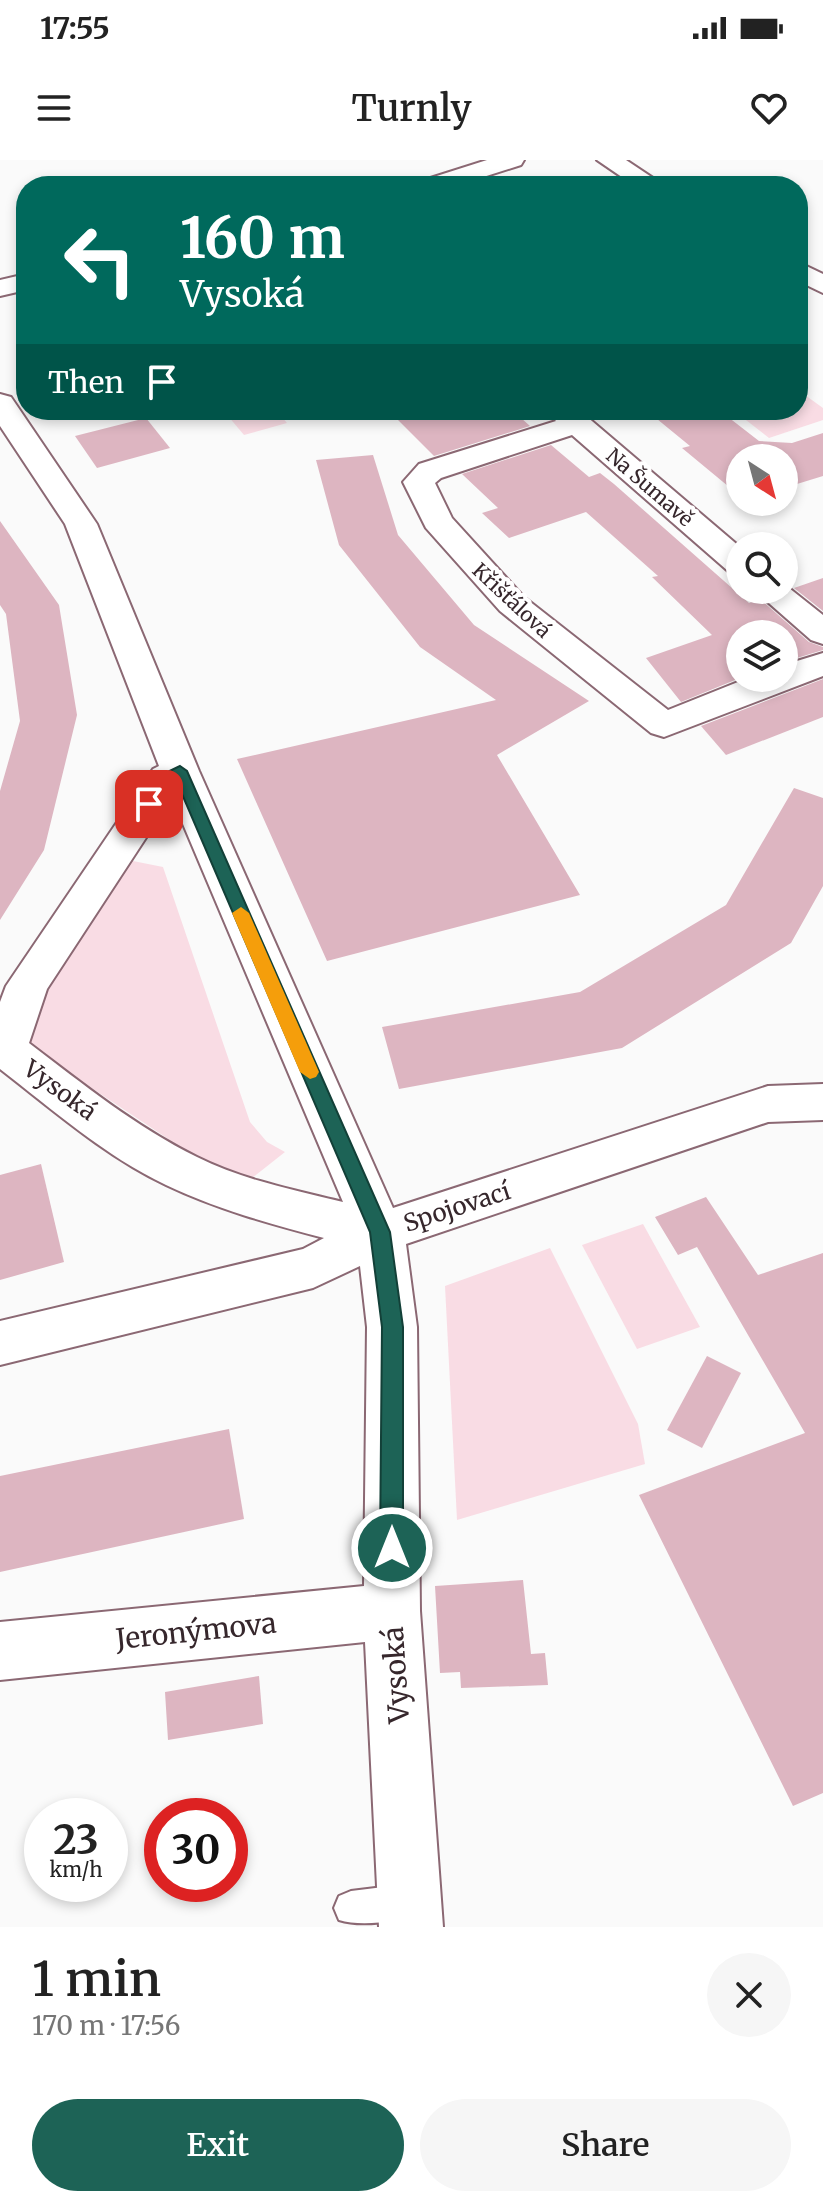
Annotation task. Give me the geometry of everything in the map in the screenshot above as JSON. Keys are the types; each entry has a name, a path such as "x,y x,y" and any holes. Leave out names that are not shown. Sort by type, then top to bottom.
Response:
{"street":[{"path":"462,176 512,160"},
{"path":"609,160 636,176"},
{"name":"Vysoká","path":"0,403 81,524 180,771 380,1232 392,1327 392,1611 410,1914"},
{"name":"Křišťálová","path":"561,420 430,471 419,482 437,521 512,604 664,725 745,692"},
{"name":"Na Šumavě","path":"572,420 726,552"},
{"path":"788,604 823,633"},
{"name":"Křišťálová","path":"798,672 823,664"},
{"name":"Vysoká","path":"180,771 166,778 27,986 5,1049 117,1132 181,1171 242,1194 380,1232"},
{"name":"Spojovací","path":"0,1343 313,1267 380,1232 768,1104 823,1102"},
{"name":"Jeronýmova","path":"0,1651 392,1611"}],"lane":[{"path":"351,1908 410,1914"}],"shaded area":[{"path":"808,397 823,408 823,420 769,438 746,420 808,420"},
{"path":"231,420 284,420 287,423 244,435"},
{"path":"128,860 163,867 250,1122 267,1142 285,1152 252,1178 197,1158 28,1046 43,993"},
{"path":"643,1224 700,1327 637,1349 582,1245"},
{"path":"550,1248 638,1424 645,1464 457,1520 445,1286"}],"building":[{"path":"148,420 170,448 97,468 75,436"},
{"path":"398,420 523,420 530,426 434,456"},
{"path":"658,420 732,420 759,441 792,443 823,433 823,476 798,484 798,444 726,444 726,484 682,448 690,446"},
{"path":"551,445 589,477 600,473 614,484 726,583 726,604 766,604 784,620 726,620 726,684 681,702 646,658 712,635 652,577 658,576 586,512 509,538 482,513 498,508 462,474"},
{"path":"373,455 398,535 474,625 589,701 497,755 580,895 327,961 237,759 496,700 420,647 339,545 316,460"},
{"path":"0,521 59,605 77,715 44,850 0,920 0,791 20,721 6,614 0,605"},
{"path":"823,578 823,611 798,591 798,587"},
{"path":"798,632 809,642 823,647 823,650 798,658"},
{"path":"823,679 823,717 726,755 701,726 789,692 798,692 798,689"},
{"path":"794,788 823,798 823,886 791,943 622,1048 399,1089 382,1027 580,992 726,905"},
{"path":"41,1164 64,1262 0,1280 0,1175"},
{"path":"706,1197 758,1275 823,1253 823,1793 793,1806 639,1495 805,1433 697,1247 678,1255 655,1217"},
{"path":"707,1356 741,1373 702,1448 667,1430"},
{"path":"229,1429 244,1519 0,1572 0,1476"},
{"path":"523,1580 531,1654 545,1653 548,1685 461,1688 460,1672 440,1673 435,1586"},
{"path":"259,1676 263,1724 168,1740 165,1692"}],"slow traffic":[{"path":"241,913 310,1072"}],"route":[{"path":"149,804 166,778 180,771 380,1232 392,1327 392,1548"}]}
